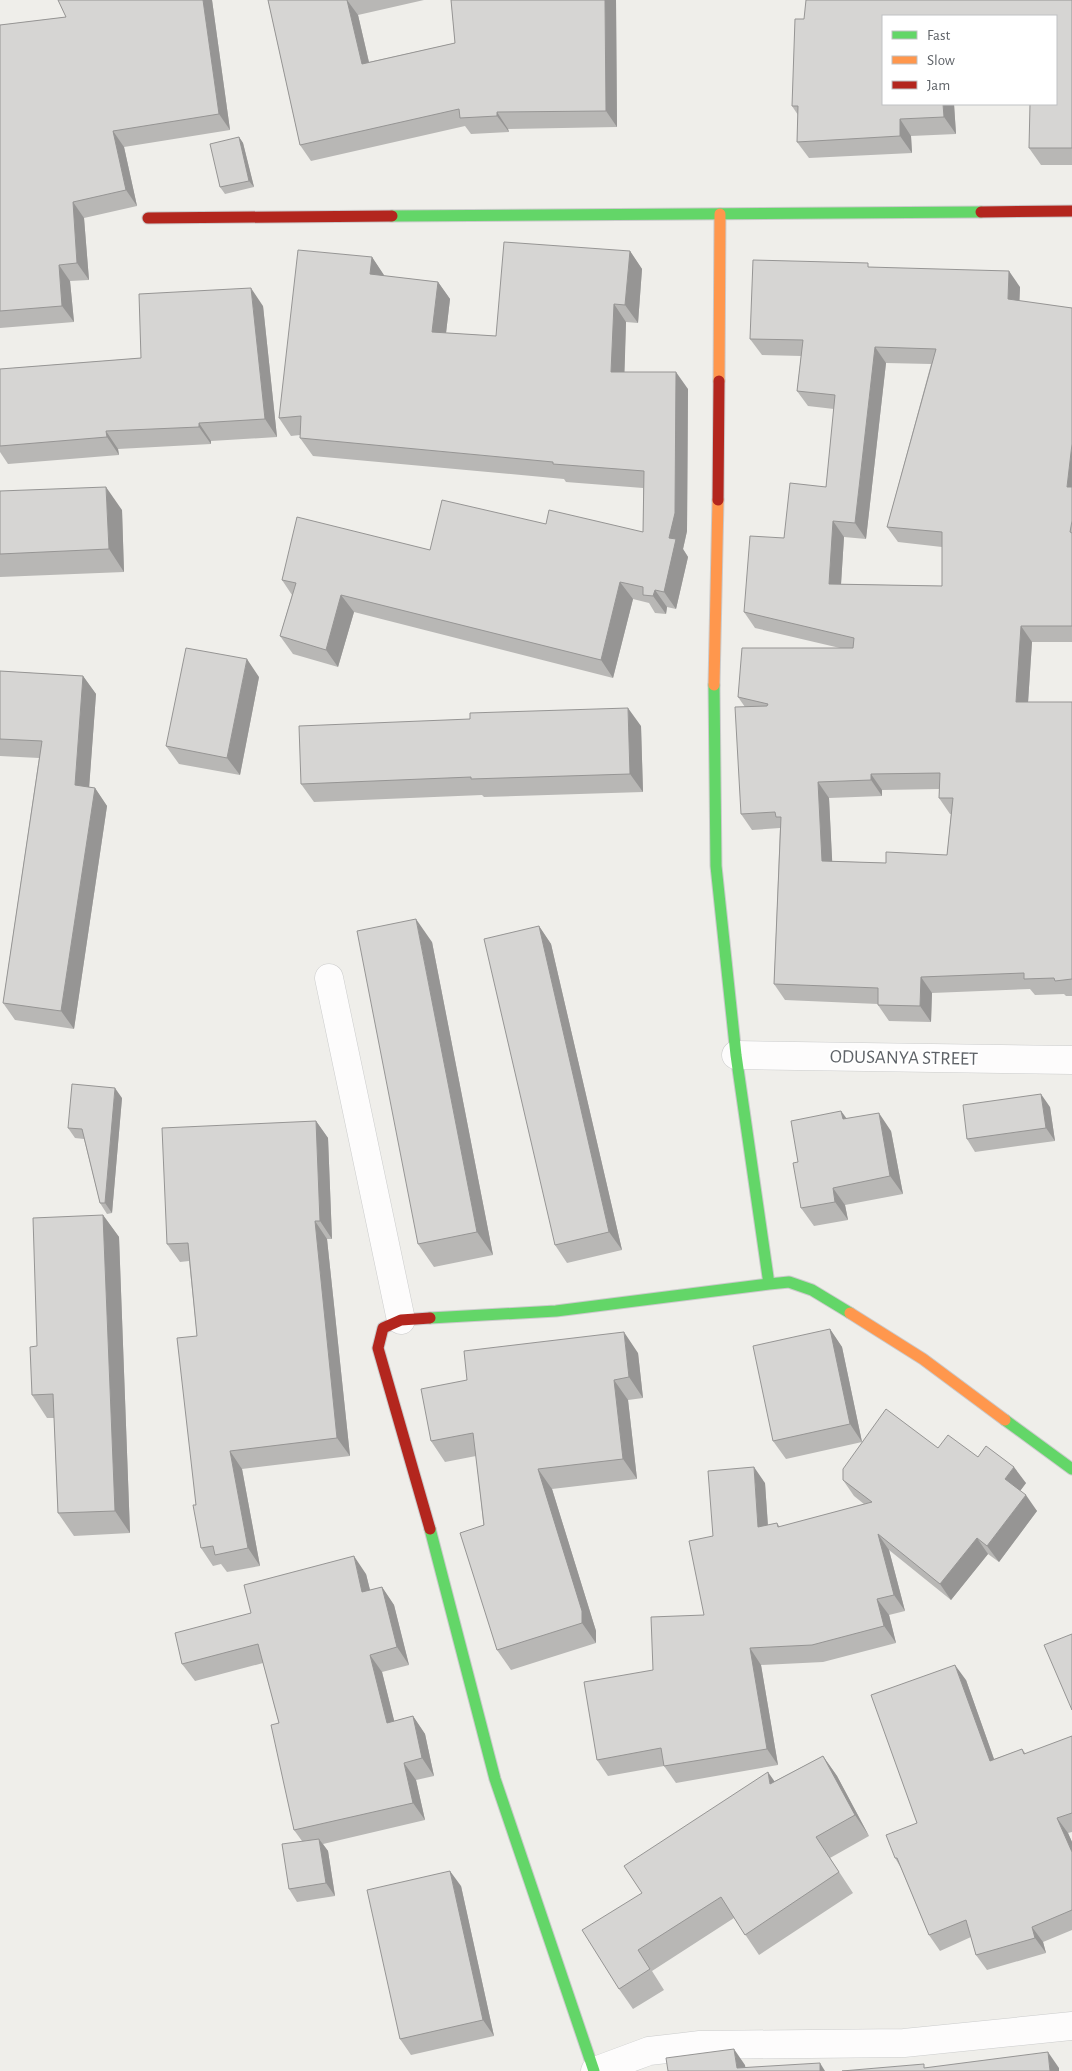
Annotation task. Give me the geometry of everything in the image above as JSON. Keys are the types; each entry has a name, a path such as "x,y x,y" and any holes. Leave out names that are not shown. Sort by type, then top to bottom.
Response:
{"street":[{"path":"148,218 1072,211"},
{"path":"720,214 720,458 713,710 716,866 736,1055 769,1284"},
{"path":"329,978 401,1320"},
{"name":"ODUSANYA STREET","path":"736,1055 1072,1060"},
{"path":"1072,1469 923,1359 820,1294 789,1282 556,1311 401,1320 384,1328 378,1348 421,1494 495,1779 594,2071 649,2051 700,2045 904,2043 1072,2026"}],"building":[{"path":"58,0 203,0 219,114 113,131 126,190 73,202 77,263 59,265 62,306 0,311 0,25 66,17"},
{"path":"268,0 347,0 362,64 455,43 451,0 605,0 606,111 497,112 497,116 460,118 459,109 300,145"},
{"path":"806,0 1072,0 1072,148 1029,148 1030,105 1057,105 1057,15 882,15 882,105 943,105 944,117 900,119 900,136 797,142 798,106 792,106 795,19 804,19"},
{"path":"239,137 249,181 220,187 210,144"},
{"path":"504,242 630,251 625,305 614,304 611,372 676,372 675,513 669,538 676,539 664,592 655,590 653,596 643,595 643,587 620,582 601,660 341,595 326,650 280,636 296,583 282,580 297,517 430,550 442,500 546,524 549,510 643,532 644,471 553,464 553,462 300,438 301,416 279,418 298,250 372,257 370,274 438,282 432,332 496,336"},
{"path":"753,260 868,263 868,267 1009,271 1008,299 1072,308 1072,444 1067,487 1072,487 1072,521 1070,532 1072,533 1072,626 1021,626 1016,702 1072,702 1072,979 1055,981 1054,978 1024,979 1024,973 921,977 920,1006 878,1005 878,988 774,984 781,817 776,817 775,812 741,814 735,707 767,706 768,704 738,697 742,648 853,648 854,638 744,612 750,536 784,538 790,483 826,487 835,395 797,391 803,340 750,339","holes":["875,347 936,349 887,527 942,532 942,586 829,584 833,521 855,523","940,773 939,798 953,798 947,855 886,852 886,863 822,861 818,782 871,780 871,774"]},
{"path":"251,288 265,419 199,423 199,427 106,431 107,437 0,446 0,369 141,358 139,294"},
{"path":"106,487 109,549 0,554 0,491"},
{"path":"186,648 247,659 227,758 166,746"},
{"path":"0,671 83,676 75,785 95,788 61,1011 3,1003 42,741 0,739"},
{"path":"628,708 630,774 471,779 471,777 301,784 299,726 470,719 470,713"},
{"path":"416,919 477,1232 418,1244 357,931"},
{"path":"539,926 609,1232 555,1245 484,939"},
{"path":"72,1084 115,1088 105,1203 100,1203 82,1129 68,1128"},
{"path":"1041,1094 1046,1128 967,1139 963,1105"},
{"path":"841,1111 843,1119 879,1113 890,1176 833,1188 835,1202 801,1208 793,1163 798,1162 791,1121"},
{"path":"316,1121 320,1221 315,1221 337,1438 230,1451 248,1548 215,1555 213,1546 201,1548 193,1505 196,1505 177,1338 197,1336 188,1243 167,1244 162,1128"},
{"path":"103,1215 115,1511 58,1513 53,1394 32,1395 30,1347 37,1346 33,1218"},
{"path":"830,1329 850,1424 773,1441 753,1346"},
{"path":"624,1332 629,1377 614,1380 623,1459 538,1469 582,1611 582,1623 497,1650 460,1533 484,1525 473,1433 431,1441 421,1389 467,1380 464,1351"},
{"path":"886,1409 938,1448 948,1435 978,1457 986,1446 1014,1467 1005,1479 1026,1495 987,1546 977,1538 940,1584 878,1534 894,1595 877,1599 884,1626 812,1645 750,1648 767,1749 664,1766 661,1748 597,1760 584,1682 653,1670 651,1617 704,1615 689,1541 713,1536 708,1471 754,1467 758,1527 777,1523 778,1527 872,1502 843,1480 843,1469"},
{"path":"354,1556 362,1592 382,1587 397,1647 370,1655 387,1723 413,1716 422,1758 404,1763 413,1803 294,1830 271,1725 279,1723 258,1644 182,1664 175,1633 251,1613 244,1585"},
{"path":"1072,1634 1072,1710 1044,1645"},
{"path":"955,1665 990,1761 1022,1749 1024,1754 1072,1736 1072,1813 1057,1818 1072,1852 1072,1910 1032,1927 1035,1938 976,1955 966,1920 929,1935 897,1858 895,1858 886,1835 917,1823 871,1695"},
{"path":"823,1756 855,1815 816,1837 839,1872 745,1935 721,1897 638,1950 650,1969 619,1989 582,1930 642,1893 624,1866 768,1772 770,1784"},
{"path":"319,1839 326,1883 289,1889 282,1844"},
{"path":"450,1871 483,2020 400,2039 367,1890"},
{"path":"734,2049 737,2068 820,2063 820,2071 668,2071 666,2058"},
{"path":"1048,2052 1050,2071 842,2071 924,2064 924,2068"}],"traffic: fast":[{"path":"392,216 981,212"},
{"path":"714,685 716,866 736,1055 769,1284 789,1282 812,1290 850,1313"},
{"path":"430,1318 556,1311 769,1284"},
{"path":"1005,1420 1072,1469"},
{"path":"430,1529 495,1779 594,2071"}],"traffic: slow":[{"path":"719,381 720,214"},
{"path":"714,685 718,500"},
{"path":"850,1313 923,1359 1005,1420"}],"traffic: jam":[{"path":"981,212 1072,211"},
{"path":"148,218 392,216"},
{"path":"718,500 719,381"},
{"path":"430,1318 401,1320 383,1328 378,1348 430,1529"}]}
